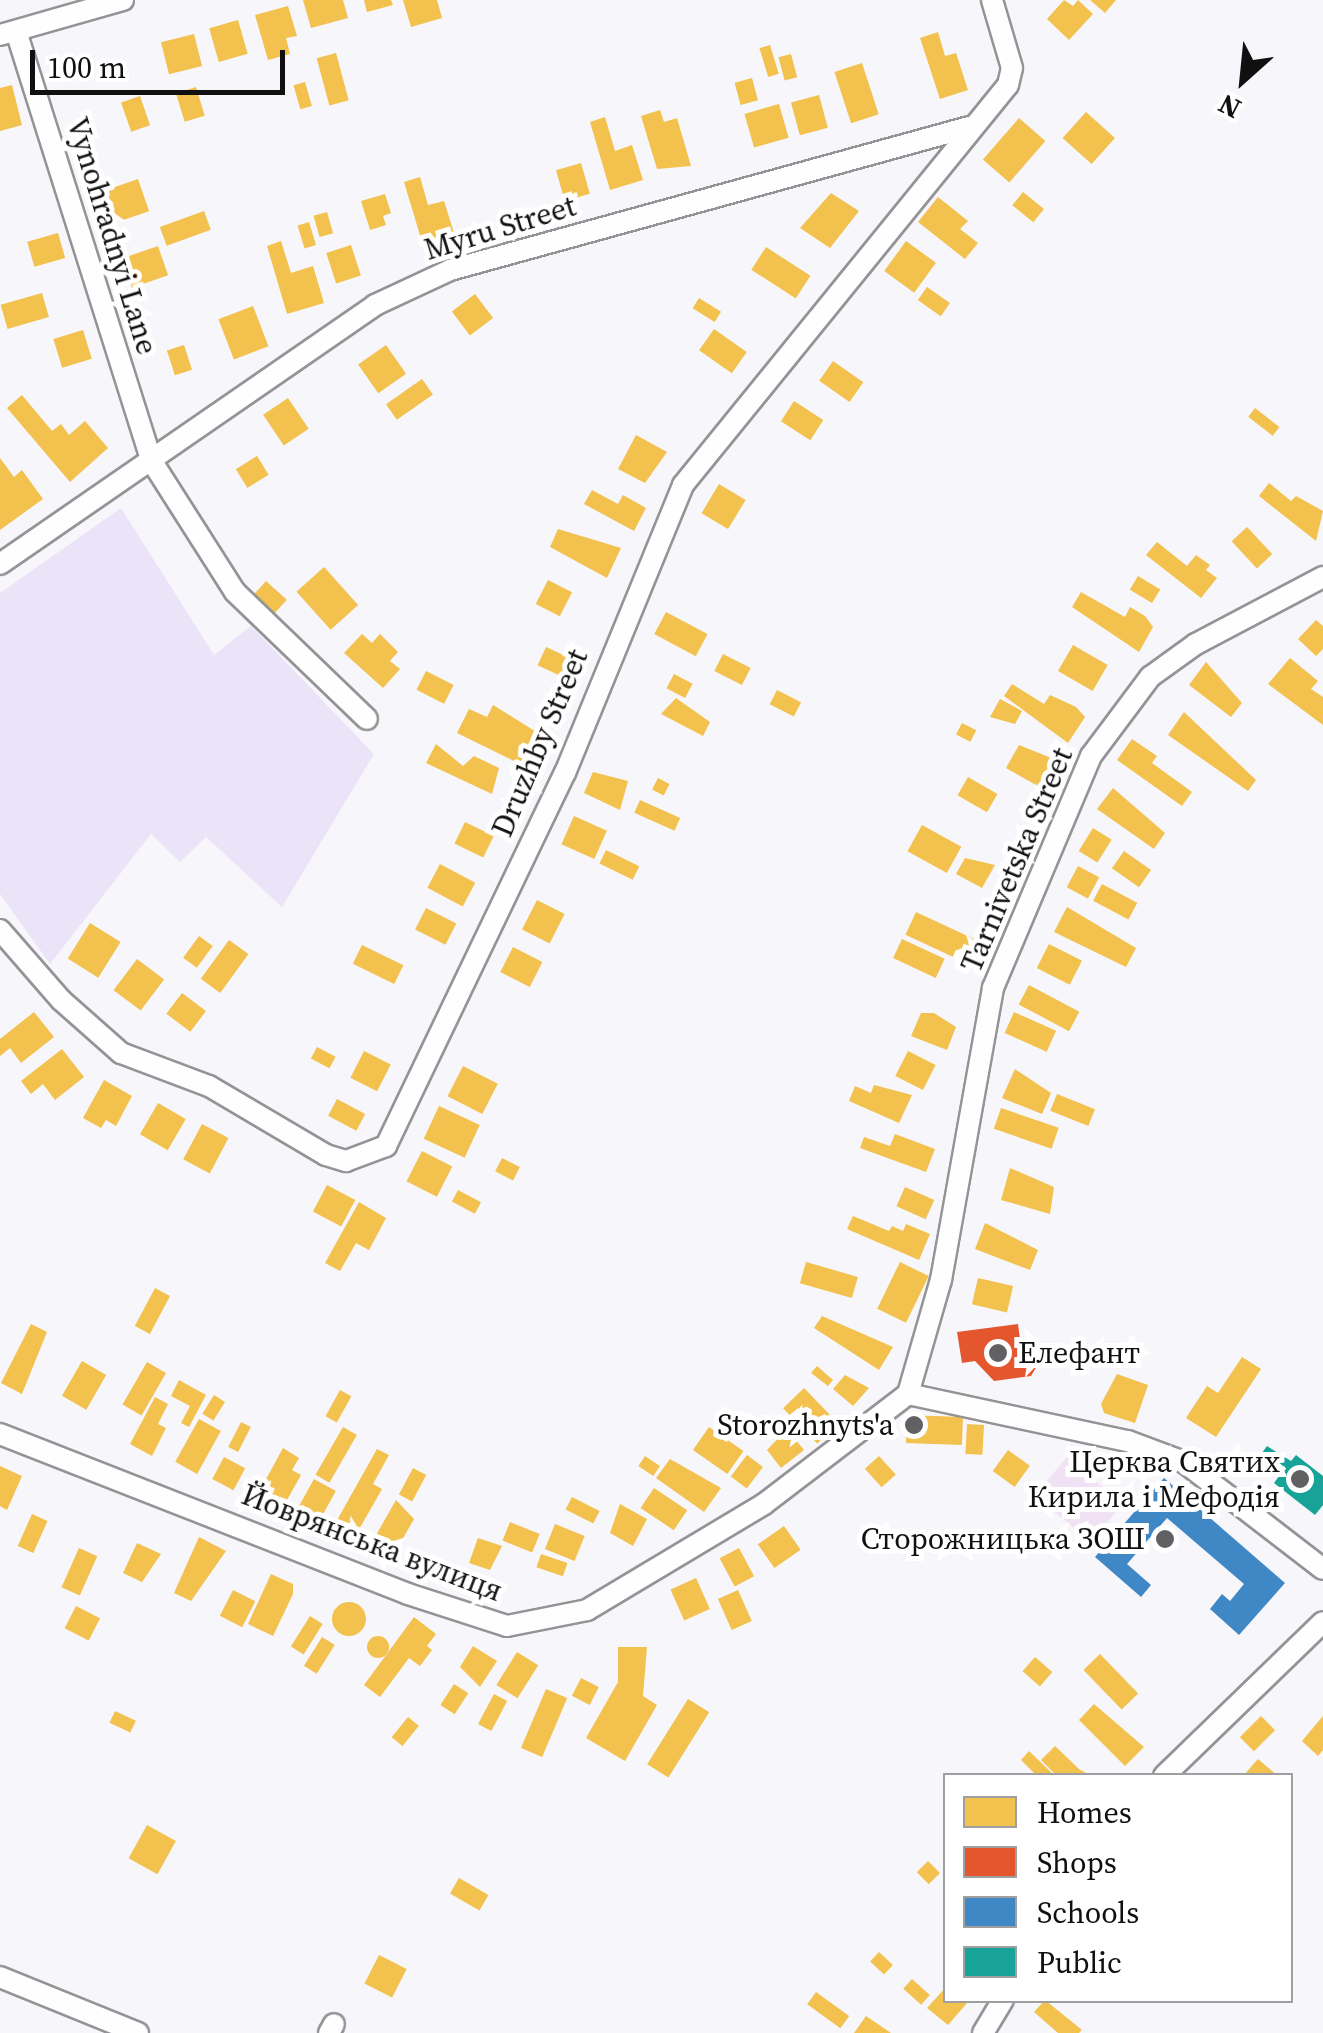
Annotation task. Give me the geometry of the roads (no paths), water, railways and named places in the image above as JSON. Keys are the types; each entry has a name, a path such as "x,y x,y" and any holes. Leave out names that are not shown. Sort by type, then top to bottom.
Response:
{"street":[{"path":"8,33 123,0"},
{"name":"Druzhby Street","path":"0,930 60,1000 120,1053 209,1086 326,1155 346,1161 386,1146 565,773 683,485 969,127 1000,98 1012,68 992,0"},
{"name":"Vynohradnyi Lane","path":"8,33 151,460 235,592 367,719"},
{"name":"Myru Street","path":"0,564 376,304 450,270 969,127"},
{"name":"Tarnivetska Street","path":"908,1394 941,1280 993,988 1091,756 1150,676 1196,644 1323,577"},
{"path":"908,1394 1128,1441 1184,1462 1323,1569"},
{"name":"Йоврянська вулиця","path":"0,1434 507,1626 587,1610 629,1586 764,1504 908,1394"},
{"path":"1167,1773 1323,1622"},
{"path":"0,1977 138,2033"},
{"path":"983,2033 1000,2003"}],"place":[{"name":"Елефант","path":"998,1353"},
{"name":"Storozhnyts'a","path":"914,1425"},
{"name":"Церква Святих Кирила і Мефодія","path":"1300,1479"},
{"name":"Сторожницька ЗОШ","path":"1165,1539"}]}
